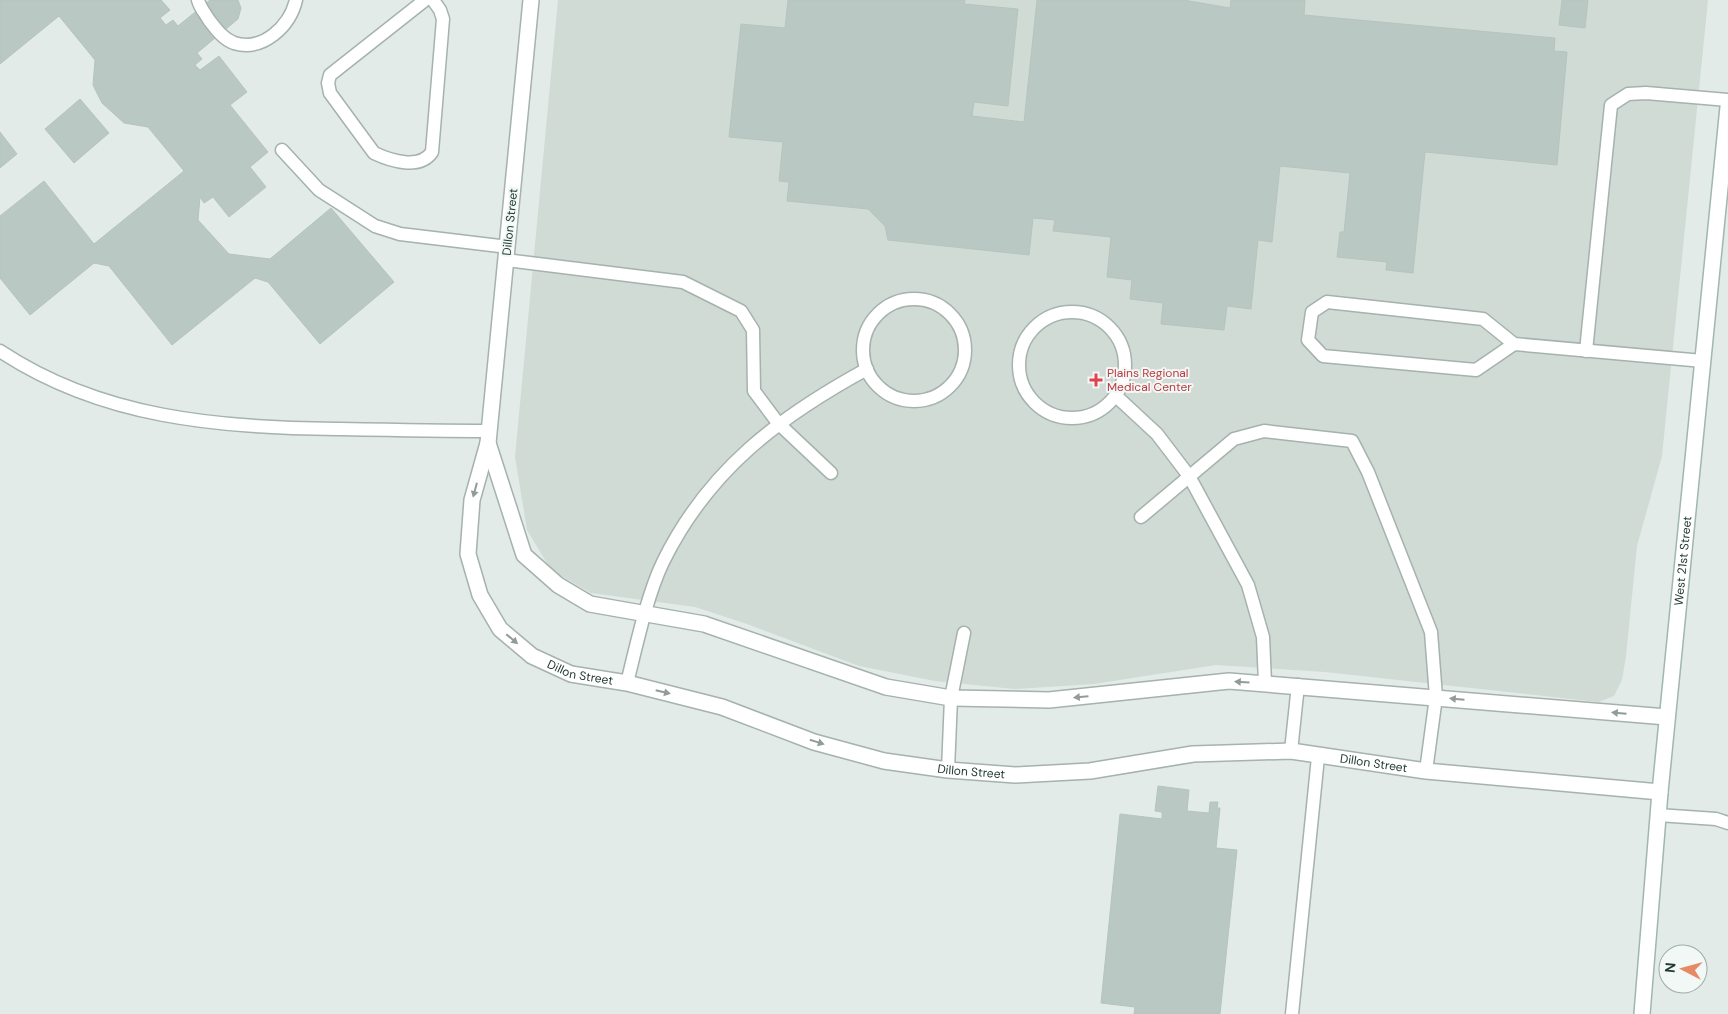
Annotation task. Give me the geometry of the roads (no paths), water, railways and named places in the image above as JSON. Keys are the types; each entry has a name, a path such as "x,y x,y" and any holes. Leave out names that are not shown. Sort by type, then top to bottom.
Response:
{"street":[{"name":"Dillon Street","path":"531,0 488,437 472,500 468,554 480,595 500,629 532,656 571,674 627,683 722,707 814,742 884,761 948,770 1025,774 1090,771 1193,754 1291,751 1318,757 1426,772 1660,792"},
{"name":"West 21st Street","path":"1642,1014 1667,717 1728,107"},
{"name":"Dillon Street","path":"488,437 524,555 558,585 590,604 704,624 886,687 951,698 1049,700 1229,681 1667,717"}],"lane":[{"path":"198,0 200,6 220,34 234,43 247,45 261,42 285,26 294,10 296,0"},
{"path":"425,0 330,75 328,83 330,93 374,153 384,158 419,164 427,159 432,152 443,19 440,10 433,0"},
{"path":"1586,351 1611,105 1628,94 1646,93 1728,100"},
{"path":"282,150 319,190 375,226 400,234 507,254 683,282 742,311 752,330 754,392 778,424 831,473"},
{"path":"915,299 934,303 951,314 962,332 966,351 961,371 950,387 933,398 913,402 894,398 877,386 867,369 863,349 867,330 879,313 895,302 915,299"},
{"path":"1514,344 1476,370 1323,356 1308,340 1312,312 1327,302 1483,319 1514,344 1703,361"},
{"path":"1077,312 1086,313 1101,320 1114,331 1126,364 1123,381 1116,396 1103,409 1087,417 1069,419 1052,415 1036,405 1025,391 1019,374 1019,356 1025,339 1037,325 1052,316 1077,312"},
{"path":"0,351 31,372 94,396 143,412 204,423 292,429 488,437"},
{"path":"627,683 662,564 687,521 719,477 778,424 830,389 867,369"},
{"path":"1116,396 1157,434 1189,476 1248,585 1263,637 1265,683"},
{"path":"1141,517 1234,439 1264,431 1352,441 1368,472 1432,632 1436,697 1426,772"},
{"path":"948,770 951,698 964,633"},
{"path":"1291,751 1298,686"},
{"path":"1292,1014 1318,757"},
{"path":"1658,815 1716,819 1728,822"}],"place":[{"name":"Plains Regional Medical Center","path":"1096,380"}]}
